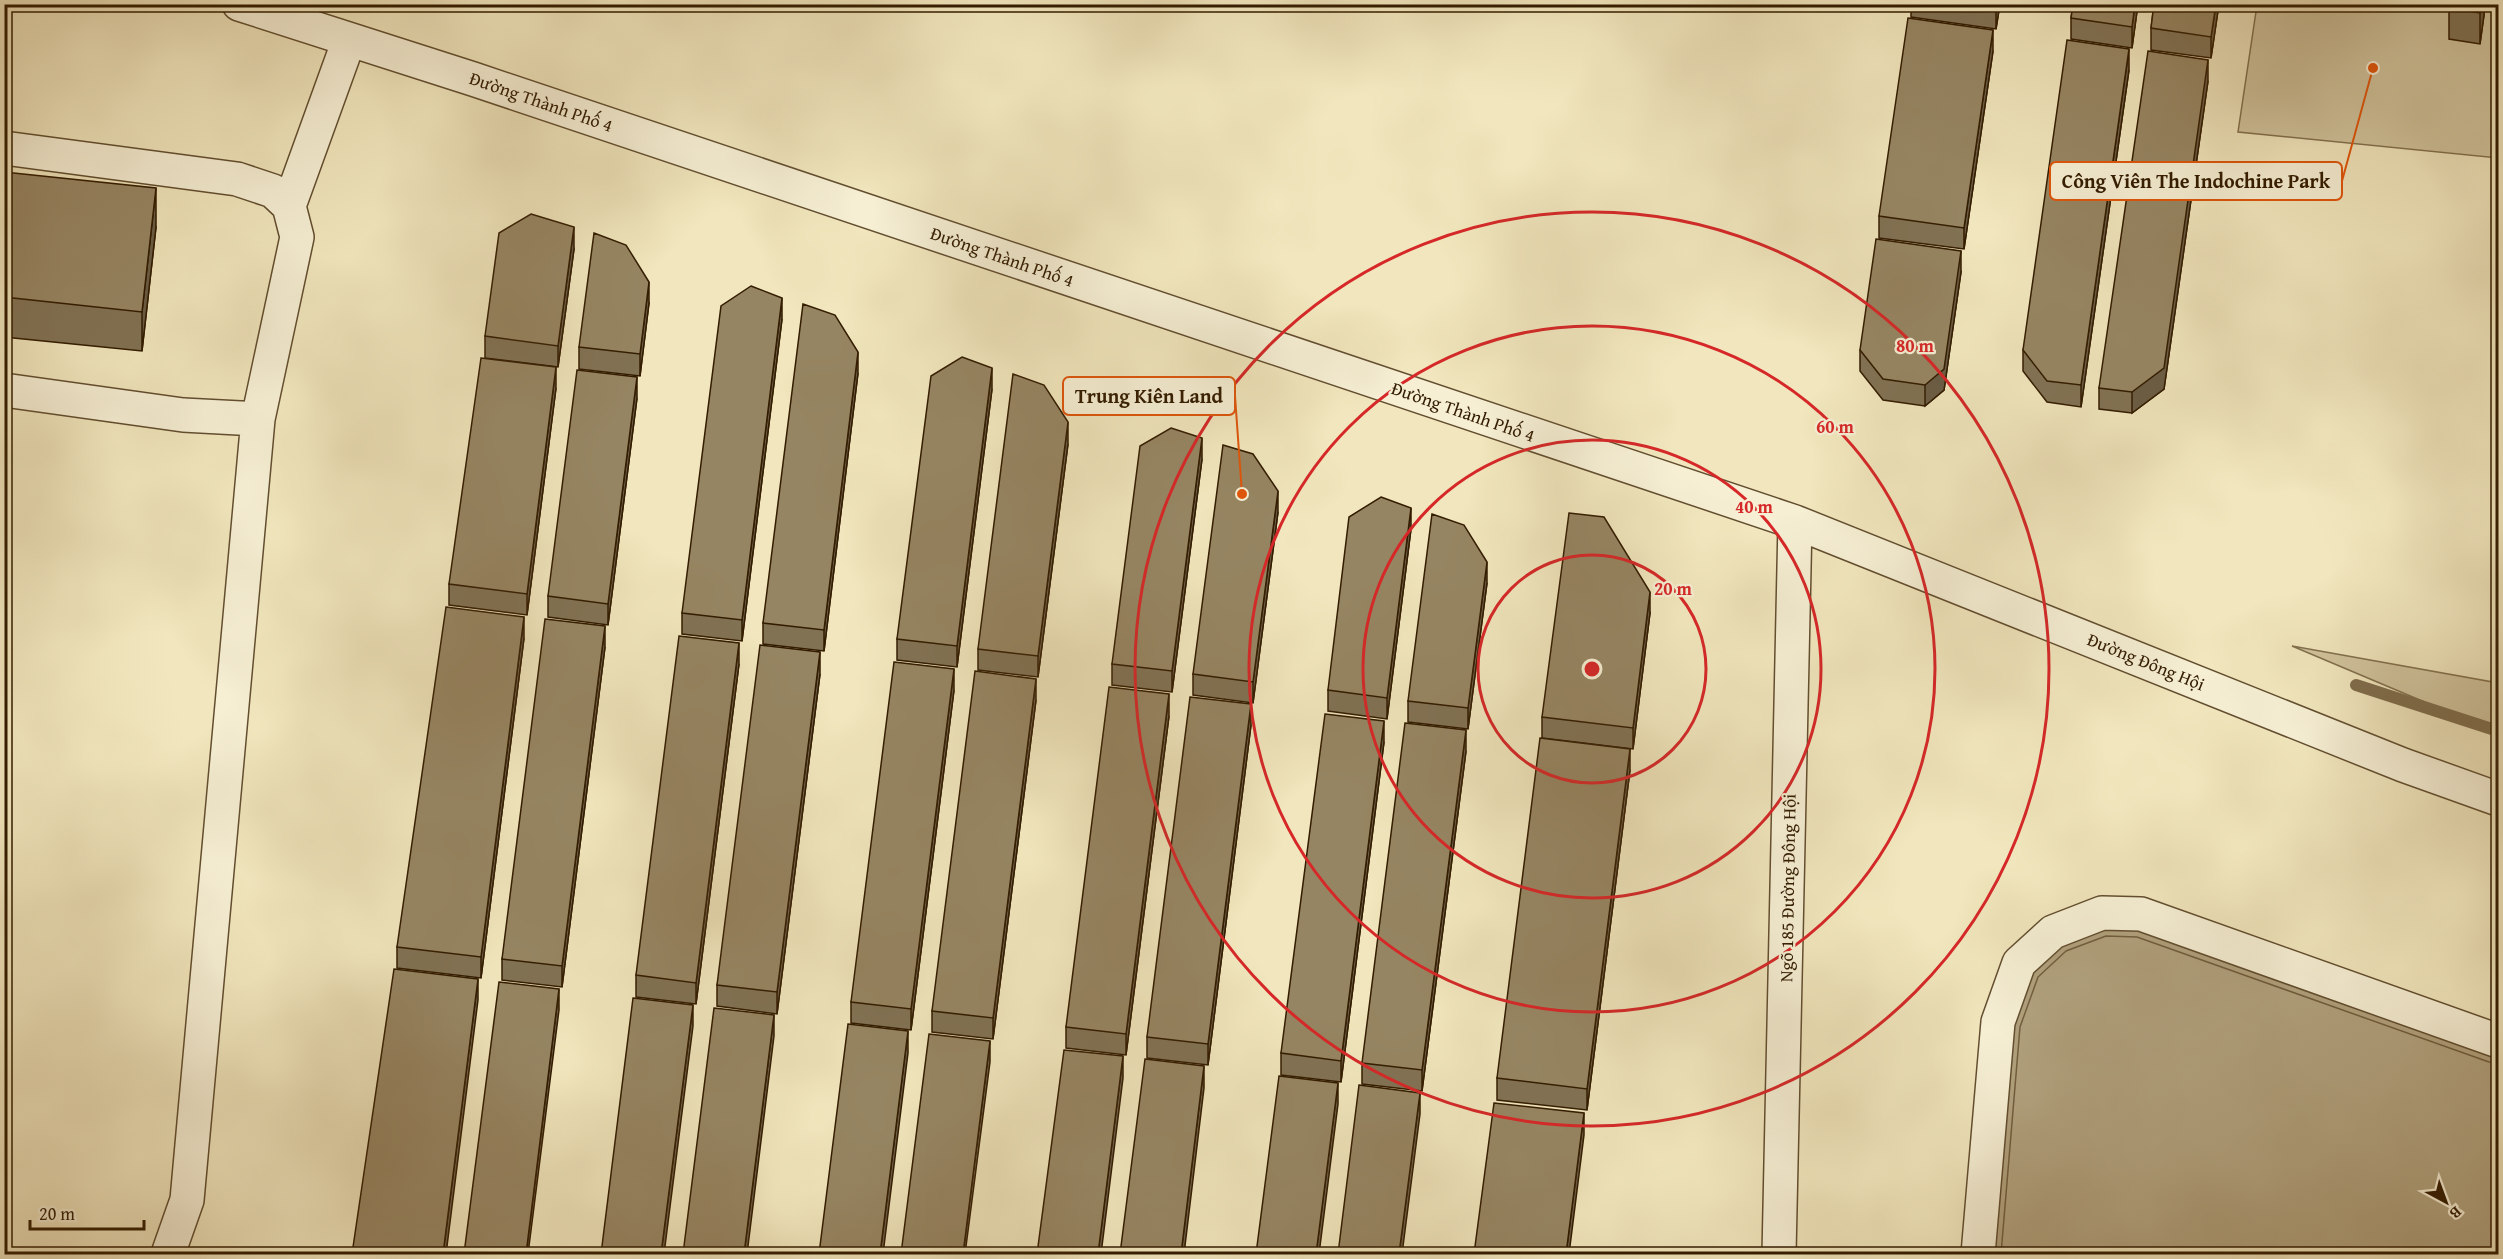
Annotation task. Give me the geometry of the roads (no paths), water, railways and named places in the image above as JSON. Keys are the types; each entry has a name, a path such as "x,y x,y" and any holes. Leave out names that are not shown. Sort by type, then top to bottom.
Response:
{"street":[{"name":"Đường Thành Phố 4","path":"239,4 472,79 1764,514 1795,522"},
{"path":"289,206 349,40"},
{"path":"4,148 237,179 273,190 289,206 297,237 258,418 188,1200 168,1254"},
{"path":"4,390 183,415 258,418"},
{"name":"Đường Đông Hội","path":"1795,522 2403,765 2499,799"},
{"name":"Ngõ 185 Đường Đông Hội","path":"1779,1254 1795,522"},
{"path":"1978,1254 1998,1022 2019,963 2053,932 2102,913 2141,914 2499,1041"}],"water":[{"path":"2102,913 2498,1041 2498,1254 1978,1254 2019,963"}],"waterway":[{"path":"2356,685 2498,731"}],"place":[{"name":"Công Viên The Indochine Park","path":"2373,68"},
{"name":"Trung Kiên Land","path":"1242,494"}]}
